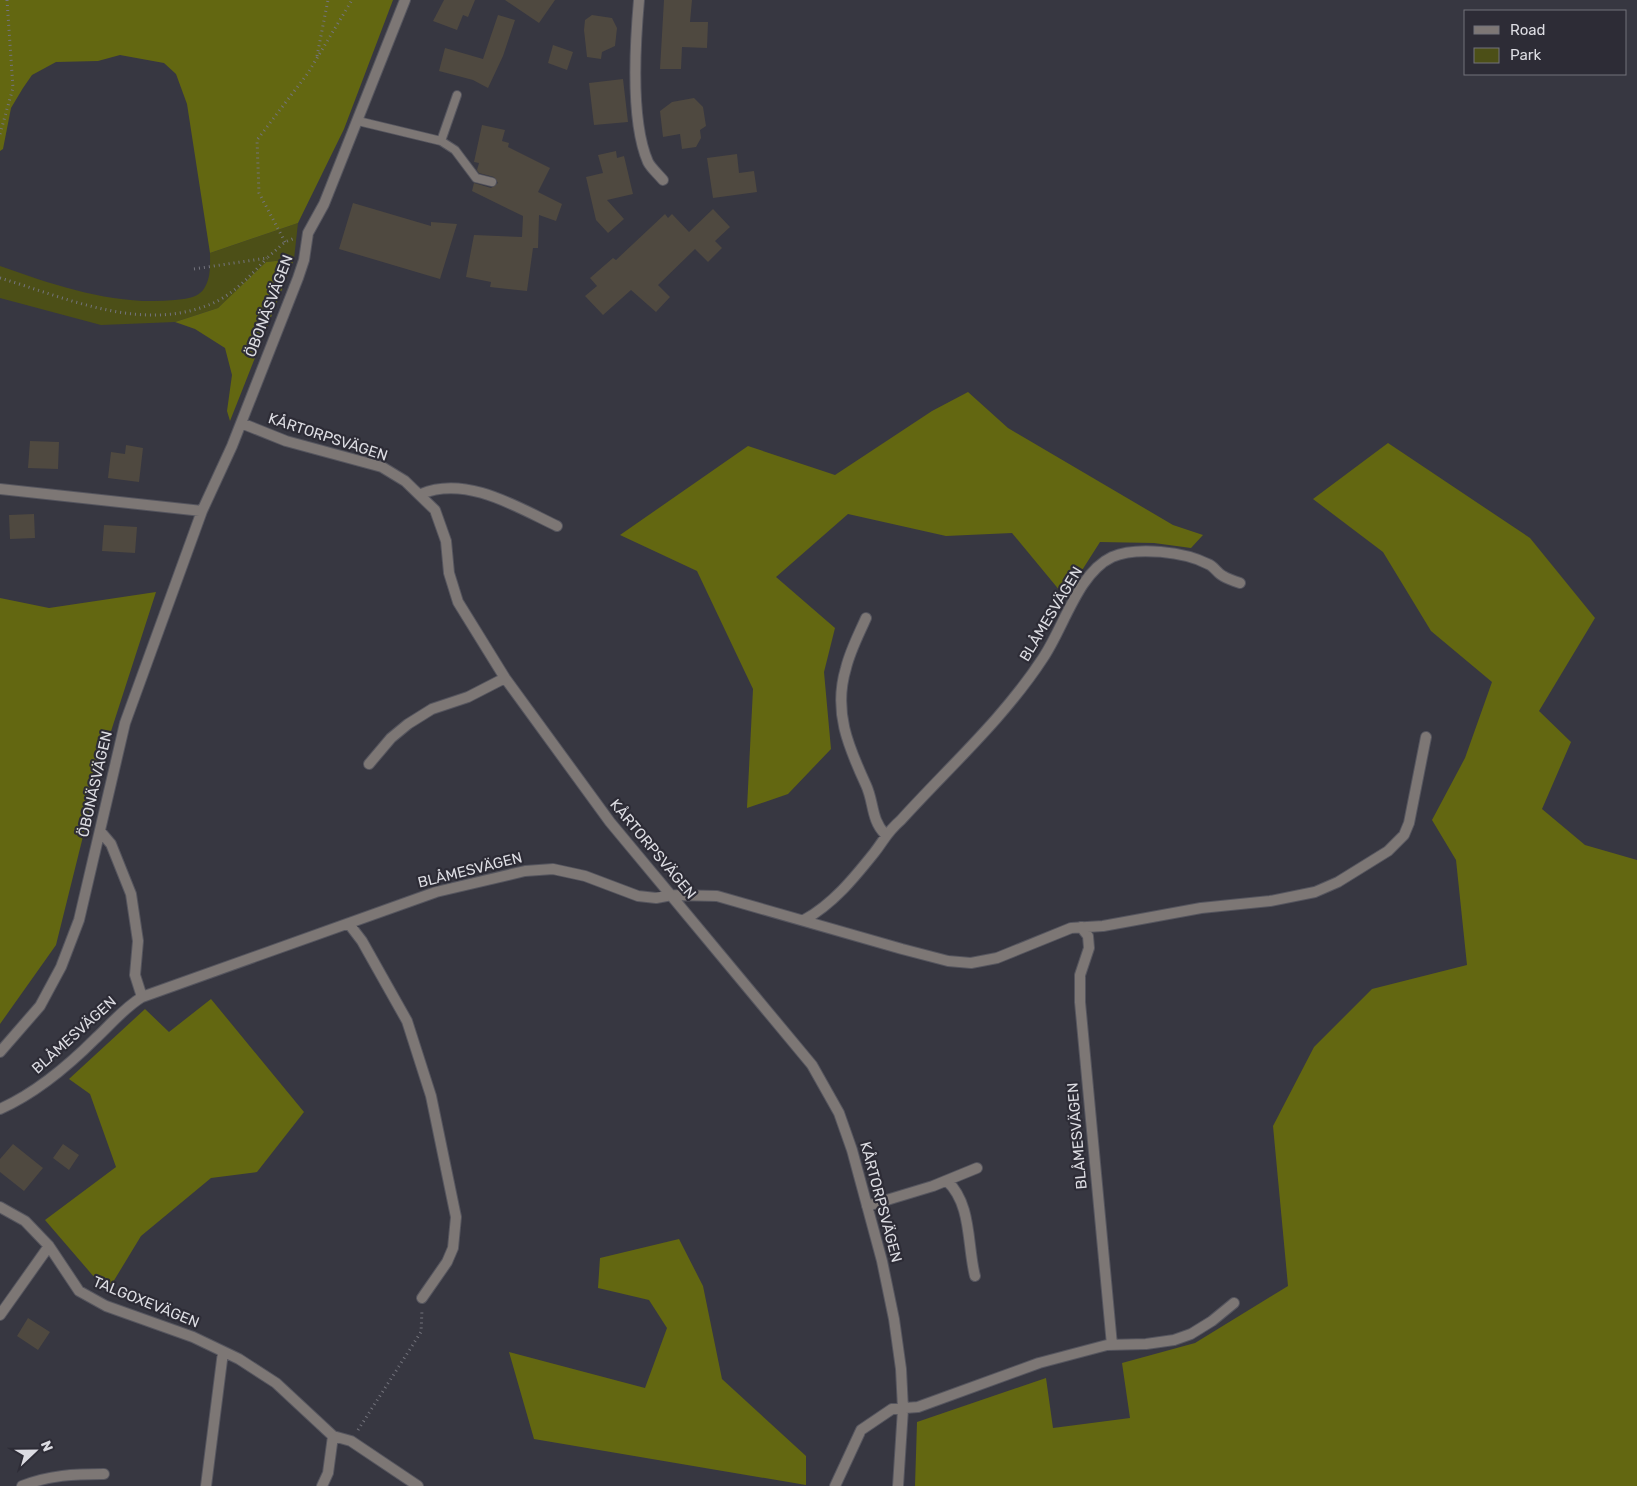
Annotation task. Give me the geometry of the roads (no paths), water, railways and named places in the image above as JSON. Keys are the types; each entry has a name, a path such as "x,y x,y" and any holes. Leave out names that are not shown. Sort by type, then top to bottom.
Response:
{"street":[{"name":"ÖBONÄSVÄGEN","path":"0,1052 40,1006 62,966 79,920 124,723 202,511 241,423 298,278 304,260 308,233 324,204 405,0"},
{"path":"627,0 638,1 635,90 640,130 648,163 663,180"},
{"name":"KÅRTORPSVÄGEN","path":"241,423 286,441 382,468 405,481 421,494 435,510 441,523 446,541 449,573 458,602 505,678 610,822 812,1065 839,1113 867,1206 894,1319 901,1369 903,1409 898,1486"},
{"path":"421,494 433,489 450,488 474,491 522,509 557,526"},
{"path":"0,489 202,511"},
{"name":"BLÅMESVÄGEN","path":"804,920 818,912 852,880 876,850 885,834 901,820 1013,700 1044,658 1087,577 1099,565 1114,556 1129,553 1161,552 1184,556 1210,564 1222,576 1240,583"},
{"path":"866,618 846,666 841,687 843,729 848,748 867,787 876,825 885,834"},
{"path":"369,764 391,738 408,724 432,710 468,698 505,678"},
{"name":"BLÅMESVÄGEN","path":"0,1109 14,1103 66,1066 127,1006 142,997 436,892 524,870 561,871 586,876 638,896 656,898 672,895 717,896 948,962 971,963 997,958 1055,934 1081,927 1103,926 1201,908 1270,901 1315,892 1338,882 1388,851 1404,835 1409,823 1426,737"},
{"path":"100,831 111,844 131,894 138,941 135,975 142,997"},
{"path":"349,924 362,941 407,1021 431,1096 456,1217 453,1248 447,1262 422,1298"},
{"name":"BLÅMESVÄGEN","path":"1081,927 1088,936 1089,948 1080,975 1080,1002 1112,1345"},
{"path":"867,1206 947,1181 977,1168"},
{"path":"947,1181 952,1186 964,1210 969,1253 975,1276"},
{"name":"TALGOXEVÄGEN","path":"0,1207 25,1220 49,1246 79,1291 106,1306 193,1337 223,1352 276,1383 333,1436 351,1441 418,1486"},
{"path":"0,1315 49,1246"},
{"path":"835,1486 861,1430 892,1409 918,1407 1039,1363 1112,1345 1146,1344 1174,1340 1191,1334 1212,1321 1234,1303"},
{"path":"206,1486 223,1352"},
{"path":"322,1486 328,1473 333,1436"},
{"path":"22,1486 37,1480 68,1474 104,1474"}],"lane":[{"path":"441,141 457,95"},
{"path":"358,121 441,141 455,150 476,178 492,182"}]}
